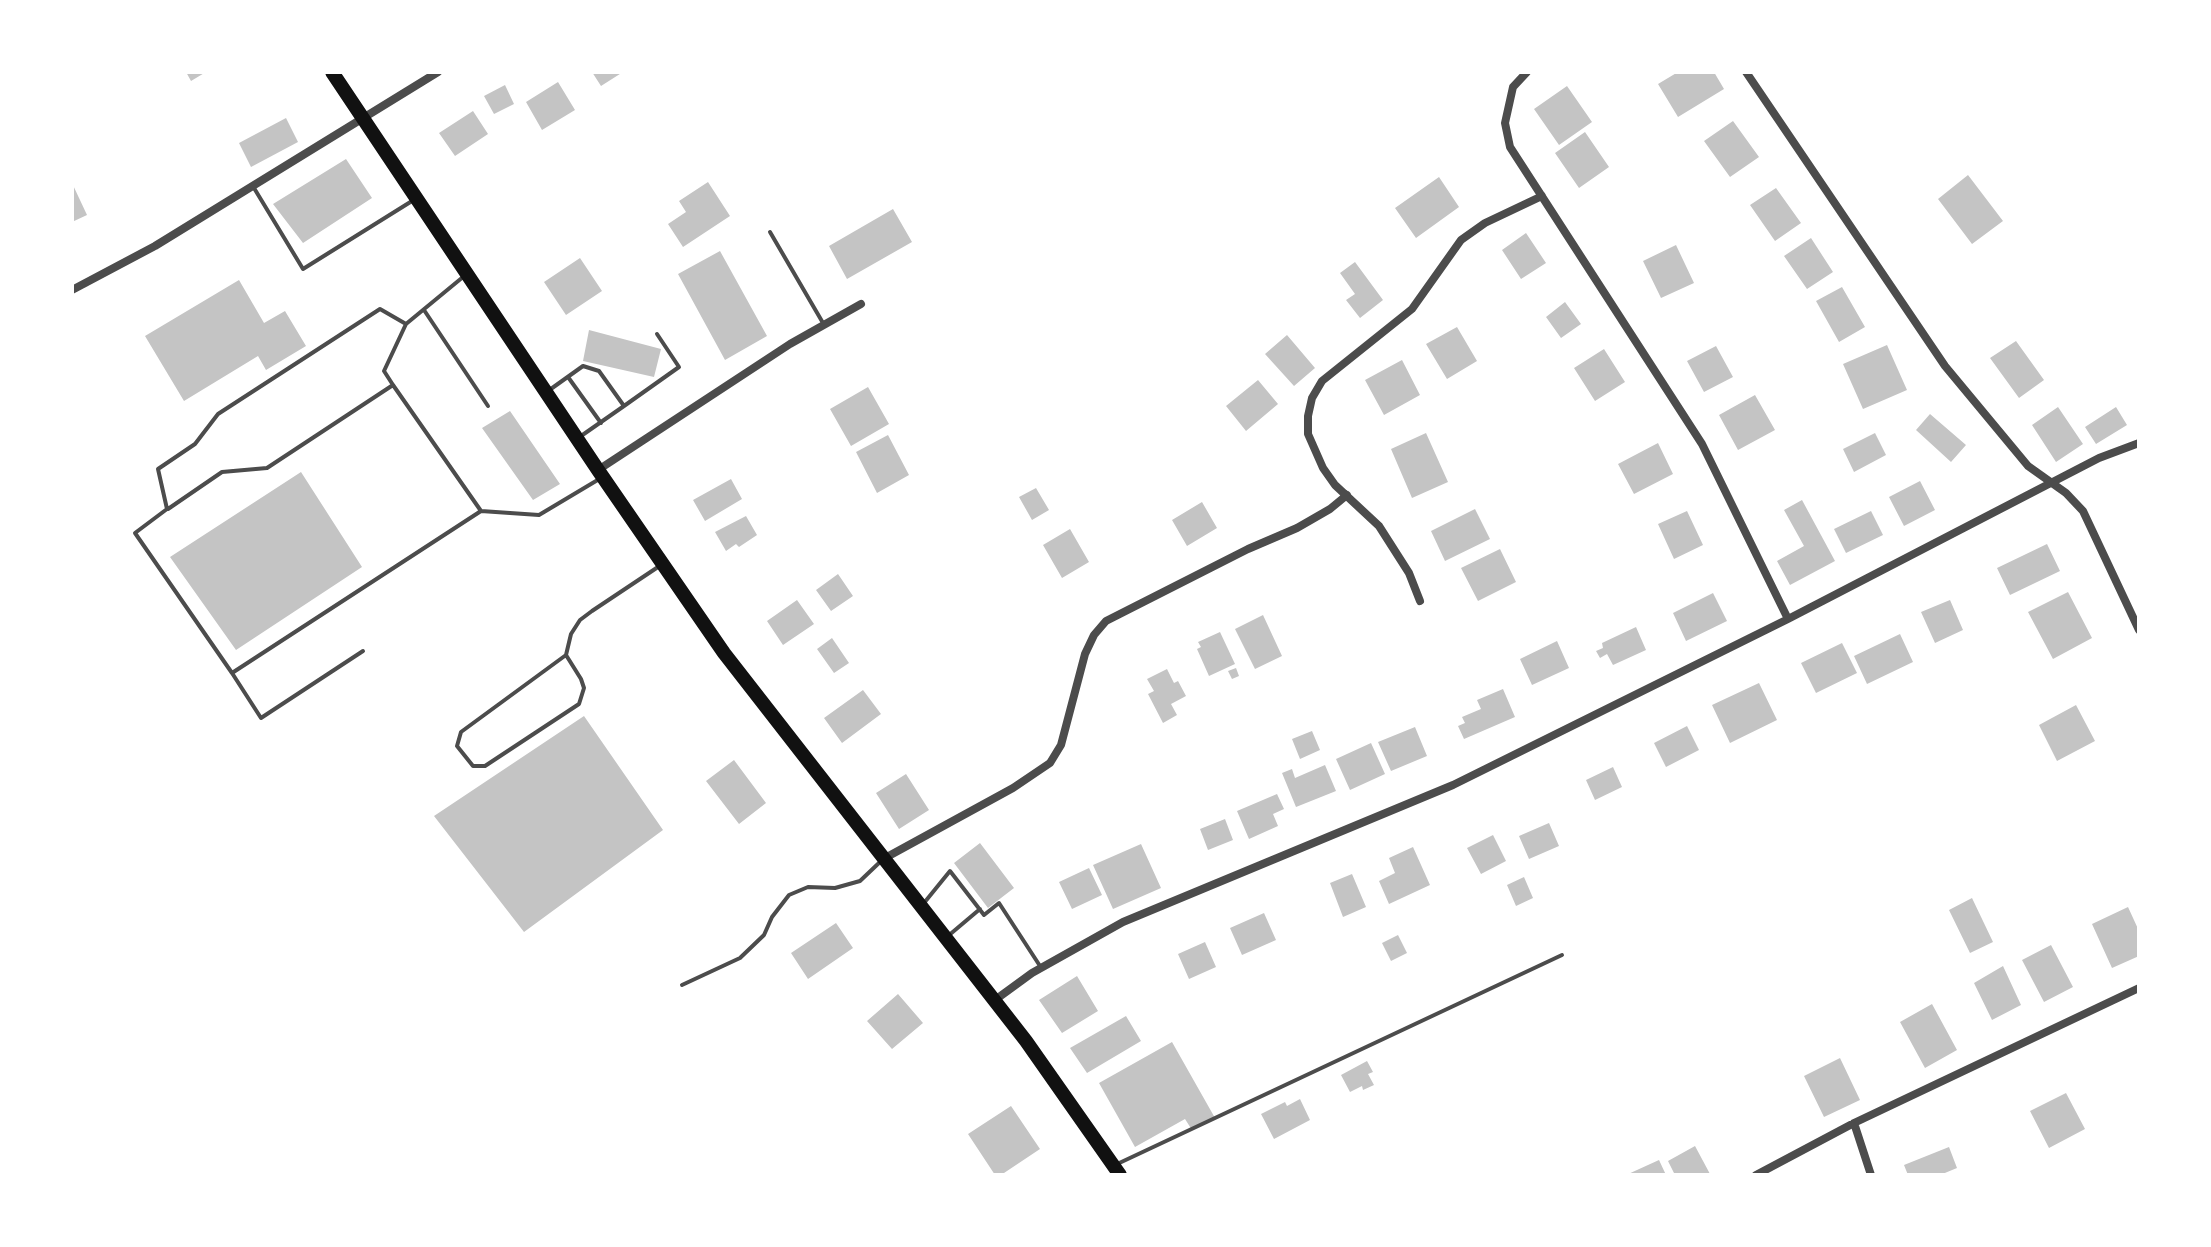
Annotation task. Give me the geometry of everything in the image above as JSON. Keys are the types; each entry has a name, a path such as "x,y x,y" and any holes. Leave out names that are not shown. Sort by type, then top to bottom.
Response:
{"main road":[{"path":"332,72 724,653 995,1000 1116,1170"}],"street":[{"path":"72,290 155,246 438,72"},
{"path":"1527,72 1513,87 1505,123 1510,147 1702,444 1788,619"},
{"path":"1746,72 1945,366 2028,466 2066,493 2083,511 2139,630"},
{"path":"1420,601 1409,573 1379,526 1323,468 1308,434 1312,398 1322,381 1412,309 1461,240 1485,223 1542,196"},
{"path":"600,473 790,344 861,304"},
{"path":"995,1000 1041,968 1123,922 1453,785 1788,619 2099,458 2139,443"},
{"path":"885,858 1013,788 1050,763 1061,745 1085,654 1094,635 1106,621 1248,549 1297,528 1347,495"},
{"path":"1756,1175 1854,1123 2139,988"},
{"path":"1854,1123 1871,1175"}],"lane":[{"path":"253,186 303,269 417,198"},
{"path":"770,232 825,325"},
{"path":"468,274 406,324 384,371 481,511"},
{"path":"167,509 158,469 195,444 218,414 380,309 406,324"},
{"path":"424,310 488,406"},
{"path":"577,438 679,367 657,334"},
{"path":"546,392 583,366 599,371 624,406"},
{"path":"568,377 601,423"},
{"path":"363,651 261,718 135,533 222,472 267,468 393,385"},
{"path":"232,673 481,511 539,515 600,473"},
{"path":"566,655 584,688 579,704 485,766 473,766 457,746 461,732 566,655 571,634 580,620 662,563"},
{"path":"682,985 740,958 764,935 772,917 789,895 808,887 835,888 860,881 885,858"},
{"path":"922,905 950,871 984,915 999,903 1041,968"},
{"path":"946,938 980,909"},
{"path":"1116,1170 1562,955"}],"building":[{"path":"186,72 206,72 191,81"},
{"path":"592,72 623,72 601,86"},
{"path":"1678,72 1714,72 1724,89 1678,117 1658,84"},
{"path":"558,82 575,110 542,130 526,102"},
{"path":"505,85 514,104 494,114 484,96"},
{"path":"1567,86 1592,122 1559,145 1534,109"},
{"path":"473,111 488,134 455,156 439,133"},
{"path":"286,118 298,142 251,167 239,143"},
{"path":"1733,121 1759,157 1730,177 1704,141"},
{"path":"1585,132 1609,167 1579,188 1555,153"},
{"path":"346,159 372,198 303,243 273,204"},
{"path":"1968,175 2003,221 1972,244 1938,199"},
{"path":"1439,177 1459,207 1416,238 1395,208"},
{"path":"708,182 730,216 683,247 668,224 686,212 679,201"},
{"path":"72,183 87,215 72,222"},
{"path":"1776,188 1801,223 1775,241 1750,205"},
{"path":"893,209 912,242 847,279 829,246"},
{"path":"1526,233 1546,263 1521,279 1502,250"},
{"path":"1811,238 1833,272 1807,289 1784,256"},
{"path":"1676,245 1694,283 1661,298 1643,261"},
{"path":"720,251 767,336 725,360 678,274"},
{"path":"580,258 602,291 566,315 544,282"},
{"path":"1355,262 1383,300 1360,318 1346,300 1355,294 1340,273"},
{"path":"239,280 264,323 285,311 306,346 266,370 258,356 184,401 145,336"},
{"path":"1842,287 1865,327 1839,342 1816,301"},
{"path":"1565,302 1581,324 1561,338 1546,317"},
{"path":"1457,327 1477,361 1447,379 1426,344"},
{"path":"589,330 661,349 654,377 583,361"},
{"path":"1287,335 1315,368 1294,386 1265,354"},
{"path":"2016,341 2044,380 2019,398 1990,358"},
{"path":"1887,345 1907,390 1863,409 1843,364"},
{"path":"1716,346 1733,377 1704,392 1687,361"},
{"path":"1604,349 1625,382 1595,401 1574,368"},
{"path":"1402,360 1420,395 1384,415 1365,380"},
{"path":"1258,380 1278,404 1246,431 1226,406"},
{"path":"868,387 889,424 851,446 830,409"},
{"path":"1755,395 1775,430 1738,450 1719,415"},
{"path":"2058,407 2083,444 2056,462 2032,425"},
{"path":"2116,407 2127,425 2096,444 2085,427"},
{"path":"510,411 560,484 533,500 482,428"},
{"path":"1930,414 1966,445 1951,462 1916,430"},
{"path":"1426,433 1448,482 1412,498 1391,449"},
{"path":"1875,433 1886,455 1854,472 1843,449"},
{"path":"888,435 909,475 877,493 856,452"},
{"path":"1658,443 1673,474 1634,494 1618,464"},
{"path":"301,472 362,567 236,650 170,557"},
{"path":"731,479 742,499 705,521 693,500"},
{"path":"1920,481 1935,510 1904,526 1889,497"},
{"path":"1036,488 1049,510 1032,520 1019,497"},
{"path":"1802,500 1835,561 1790,585 1777,561 1804,546 1784,510"},
{"path":"1202,502 1217,528 1187,546 1172,520"},
{"path":"1475,509 1490,539 1445,561 1431,531"},
{"path":"1687,511 1703,545 1674,559 1658,524"},
{"path":"1871,511 1883,535 1846,553 1834,529"},
{"path":"746,516 757,535 739,547 736,544 726,551 715,532"},
{"path":"1070,529 1089,562 1062,578 1043,545"},
{"path":"2047,544 2060,571 2010,595 1997,568"},
{"path":"1500,549 1516,582 1478,601 1461,568"},
{"path":"838,574 853,596 831,611 816,590"},
{"path":"2068,592 2092,638 2053,659 2028,612"},
{"path":"1713,593 1727,621 1686,641 1673,613"},
{"path":"797,600 814,624 783,645 767,621"},
{"path":"1950,600 1963,630 1935,643 1921,612"},
{"path":"1263,615 1282,656 1255,669 1235,629"},
{"path":"1636,627 1646,650 1613,665 1607,654 1600,658 1596,651 1603,648 1602,643"},
{"path":"1220,632 1235,664 1209,676 1197,649 1201,647 1198,642"},
{"path":"1900,634 1913,662 1867,684 1854,656"},
{"path":"832,638 849,663 834,673 817,649"},
{"path":"1557,641 1569,668 1532,685 1520,659"},
{"path":"1842,643 1857,673 1816,693 1801,663"},
{"path":"1236,668 1239,676 1232,679 1228,671"},
{"path":"1167,669 1186,696 1171,704 1177,715 1163,723 1148,694 1154,691 1147,679"},
{"path":"1759,683 1777,720 1730,743 1712,705"},
{"path":"1503,689 1515,717 1464,739 1458,726 1465,723 1462,717 1481,709 1477,700"},
{"path":"863,690 881,714 842,743 824,718"},
{"path":"2076,705 2095,741 2057,761 2039,725"},
{"path":"584,716 663,830 524,932 434,816"},
{"path":"1687,726 1699,750 1666,767 1654,743"},
{"path":"1415,727 1427,756 1391,771 1378,742"},
{"path":"1312,731 1320,750 1300,759 1292,739"},
{"path":"1371,743 1385,774 1350,790 1336,759"},
{"path":"734,760 766,803 739,824 706,781"},
{"path":"1325,765 1336,791 1296,807 1282,773 1292,769 1295,778"},
{"path":"1613,767 1622,787 1595,800 1586,780"},
{"path":"906,774 929,810 899,829 876,793"},
{"path":"1277,794 1284,809 1273,814 1278,826 1249,839 1237,811"},
{"path":"1225,819 1233,840 1208,850 1200,829"},
{"path":"1549,823 1559,846 1529,859 1519,836"},
{"path":"1493,835 1506,861 1481,874 1467,848"},
{"path":"980,843 1014,888 988,908 954,863"},
{"path":"1141,844 1161,888 1113,909 1093,865"},
{"path":"1413,847 1430,885 1389,904 1379,881 1395,873 1389,858"},
{"path":"1089,868 1102,895 1072,909 1059,882"},
{"path":"1352,874 1366,907 1343,917 1330,883"},
{"path":"1524,877 1533,898 1516,906 1507,885"},
{"path":"1972,898 1993,942 1970,953 1949,910"},
{"path":"2128,907 2139,931 2139,956 2112,968 2092,924"},
{"path":"1264,913 1276,940 1242,955 1230,928"},
{"path":"836,923 853,948 808,979 791,953"},
{"path":"1398,935 1407,953 1391,961 1382,943"},
{"path":"1205,942 1216,967 1189,979 1178,954"},
{"path":"2051,945 2073,987 2044,1002 2022,960"},
{"path":"2003,966 2021,1005 1992,1020 1974,983"},
{"path":"1077,976 1098,1011 1062,1033 1039,1000"},
{"path":"898,994 923,1023 892,1049 867,1021"},
{"path":"1932,1004 1957,1050 1925,1068 1900,1022"},
{"path":"1126,1016 1141,1041 1087,1073 1070,1048"},
{"path":"1172,1042 1215,1118 1192,1130 1185,1119 1135,1147 1099,1083"},
{"path":"1840,1058 1860,1100 1824,1117 1804,1076"},
{"path":"1367,1061 1373,1072 1368,1074 1374,1085 1350,1092 1341,1075"},
{"path":"2066,1093 2085,1129 2049,1148 2030,1111"},
{"path":"1300,1099 1310,1120 1274,1139 1261,1114 1285,1102 1287,1106"},
{"path":"1011,1106 1040,1149 1001,1175 995,1175 968,1134"},
{"path":"1695,1146 1710,1174 1675,1175 1668,1161"},
{"path":"1949,1147 1957,1168 1940,1175 1908,1175 1904,1165"},
{"path":"1659,1160 1666,1175 1626,1175"}]}
